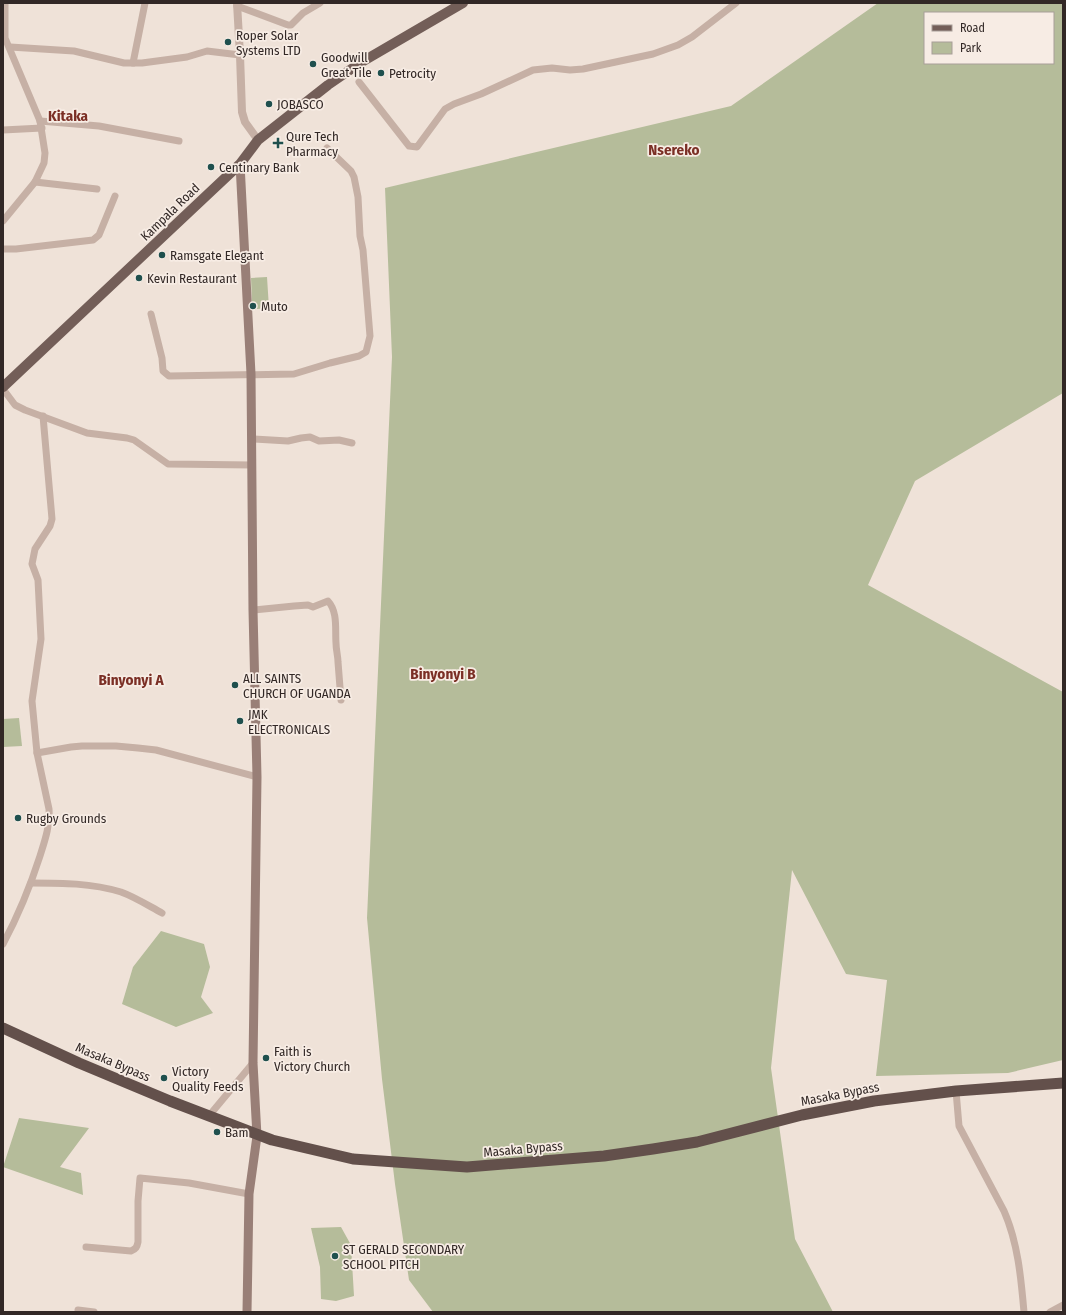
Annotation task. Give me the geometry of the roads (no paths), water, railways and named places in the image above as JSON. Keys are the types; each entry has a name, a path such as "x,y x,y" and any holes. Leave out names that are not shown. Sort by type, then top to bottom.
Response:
{"highway":[{"name":"Masaka Bypass","path":"3,1028 79,1063 257,1136 353,1159 406,1164 467,1167 604,1156 697,1142 829,1109 874,1101 956,1091 1063,1083"}],"main road":[{"name":"Kampala Road","path":"3,388 240,164 258,140 328,85 367,59 464,3"},
{"path":"240,164 251,374 253,610 257,777 253,1063 257,1136 249,1194 247,1312"}],"street":[{"path":"3,221 35,182 44,162 45,153 41,125 5,38 5,3"},
{"path":"133,63 145,3"},
{"path":"258,140 245,122 242,112 237,4 291,25 303,13 320,3"},
{"path":"359,82 409,146 414,148 417,147 445,109 454,104 481,94 533,70 552,68 570,70 583,69 653,54 678,45 692,37 736,3"},
{"path":"10,47 74,51 124,63 187,57 207,52 240,55"},
{"path":"3,130 41,125 99,126 179,141"},
{"path":"151,314 162,358 163,372 169,376 294,374 359,356 366,352 370,336 366,278 360,236 358,196 354,176 351,171 327,148"},
{"path":"35,182 97,189"},
{"path":"3,249 16,249 93,240 99,235 115,196"},
{"path":"3,388 15,405 87,433 134,440 168,464 252,465"},
{"path":"3,944 16,920 31,883 50,818 37,753 32,701 41,639 38,580 32,564 35,549 50,526 52,520 43,416"},
{"path":"252,439 288,441 310,437 319,441 340,440 352,443"},
{"path":"253,610 308,605 313,607 328,601 332,605 339,661 338,673 341,700"},
{"path":"37,753 82,746 116,746 150,749 257,777"},
{"path":"31,883 74,883 120,892 131,896 162,913"},
{"path":"208,1116 253,1063"},
{"path":"956,1091 959,1126 1010,1223 1014,1237 1022,1284 1024,1312"},
{"path":"86,1247 130,1251 138,1246 138,1197 140,1178 249,1194"},
{"path":"1050,1312 1063,1305"},
{"path":"78,1310 94,1312"}],"place":[{"name":"Roper Solar Systems LTD","path":"228,42"},
{"name":"Goodwill Great Tile","path":"313,64"},
{"name":"Petrocity","path":"381,73"},
{"name":"JOBASCO","path":"269,104"},
{"name":"Qure Tech Pharmacy","path":"278,143"},
{"name":"Centinary Bank","path":"211,167"},
{"name":"Ramsgate Elegant","path":"162,255"},
{"name":"Kevin Restaurant","path":"139,278"},
{"name":"Muto","path":"253,306"},
{"name":"ALL SAINTS CHURCH OF UGANDA","path":"235,685"},
{"name":"JMK ELECTRONICALS","path":"240,721"},
{"name":"Rugby Grounds","path":"18,818"},
{"name":"Faith is Victory Church","path":"266,1058"},
{"name":"Victory Quality Feeds","path":"164,1078"},
{"name":"Bam","path":"217,1132"},
{"name":"ST GERALD SECONDARY SCHOOL PITCH","path":"335,1256"}],"district":[{"name":"Kitaka","path":"68,116"},
{"name":"Nsereko","path":"674,150"},
{"name":"Binyonyi B","path":"443,674"},
{"name":"Binyonyi A","path":"131,680"}]}
